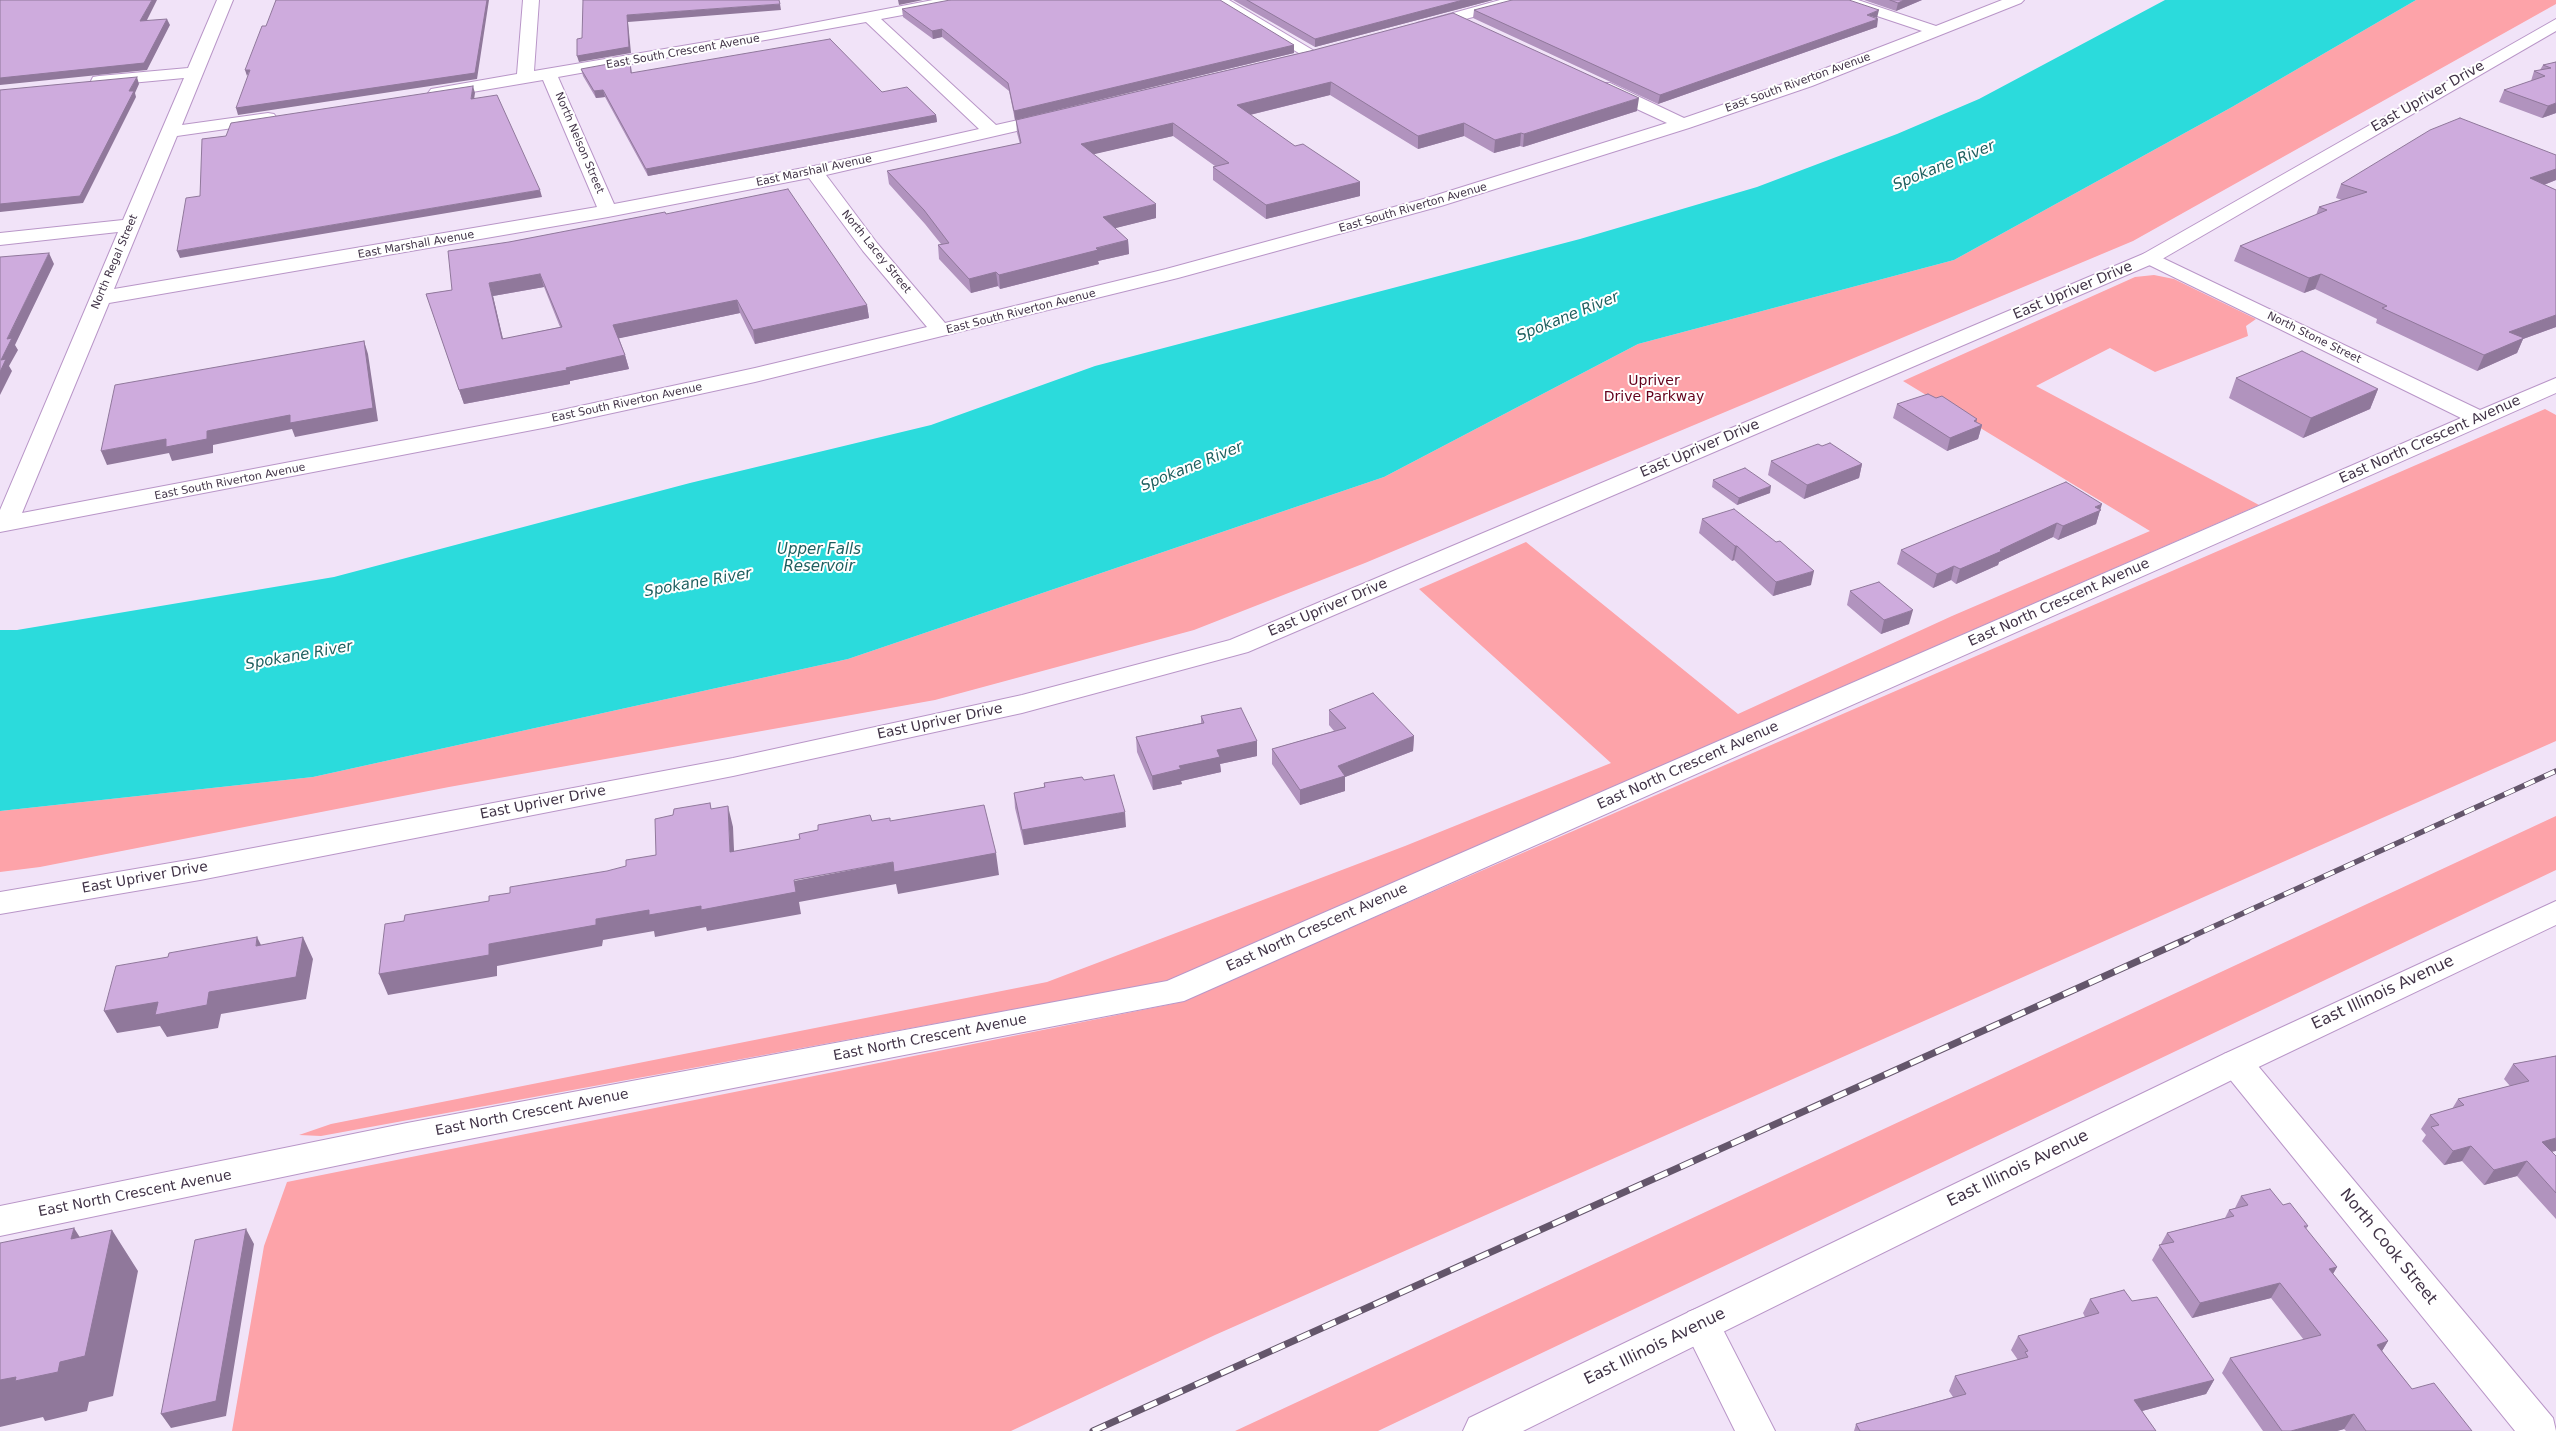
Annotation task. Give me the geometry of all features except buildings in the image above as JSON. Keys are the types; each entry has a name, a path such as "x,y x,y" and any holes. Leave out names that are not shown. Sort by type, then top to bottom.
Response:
{"street":[{"name":"North Regal Street","path":"3,525 225,0"},
{"path":"525,79 531,0"},
{"name":"East South Crescent Avenue","path":"419,95 549,75 842,15 870,18 957,0"},
{"path":"1218,0 1313,55"},
{"path":"1407,30 1518,0"},
{"path":"1843,0 1938,31"},
{"name":"East South Riverton Avenue","path":"3,525 548,420 1076,299 1345,228 1510,180 1806,82 2016,0"},
{"path":"870,18 993,132"},
{"path":"1455,18 1480,30"},
{"name":"East Upriver Drive","path":"0,903 200,869 733,767 1022,704 1239,646 2150,258 2556,24"},
{"path":"1284,62 1332,50"},
{"path":"78,83 195,72"},
{"name":"North Nelson Street","path":"549,75 608,211"},
{"path":"1590,80 1683,124"},
{"name":"East Marshall Avenue","path":"100,298 608,211 814,172 1071,113"},
{"path":"170,132 286,116"},
{"name":"North Lacey Street","path":"814,172 870,247 941,331"},
{"path":"0,239 131,224"},
{"name":"North Stone Street","path":"2150,258 2479,418"},
{"name":"East North Crescent Avenue","path":"0,1221 407,1137 1173,992 2556,385"},
{"name":"East Illinois Avenue","path":"1483,1431 2236,1063 2556,912"},
{"name":"North Cook Street","path":"2236,1063 2539,1431"},
{"path":"1701,1324 1756,1431"}],"green space":[{"name":"Upriver Drive Parkway","path":"2416,0 2556,0 2556,4 2133,241 1365,563 1194,630 935,700 449,787 40,867 0,872 0,811 313,777 848,659 1384,477 1638,344 1954,260 2232,107"},
{"path":"2154,275 2174,279 2256,319 2246,326 2248,336 2155,372 2110,348 2036,386 2259,505 1168,981 321,1136 299,1135 331,1124 1047,982 1405,846 1611,763 1419,589 1526,542 1738,714 1952,616 2150,531 1903,381 2135,277"},
{"path":"2545,409 2556,415 2556,741 1215,1335 1011,1431 232,1431 264,1246 287,1182 1177,1003"},
{"path":"2556,816 2556,870 1378,1431 1235,1431"}],"water":[{"name":"Upper Falls Reservoir","path":"2165,0 2416,0 2232,107 1954,260 1638,344 1384,477 848,659 313,777 0,811 0,630 17,630 334,577 690,483 931,425 1095,366 1580,239 1757,187 1897,134 1979,99"}],"railway":[{"path":"2184,940 2556,771"},
{"path":"1093,1431 2187,939"}],"water label":[{"name":"Spokane River","path":"1944,166"},
{"name":"Spokane River","path":"1568,317"},
{"name":"Spokane River","path":"1192,467"},
{"name":"Spokane River","path":"698,583"},
{"name":"Spokane River","path":"299,656"}]}
